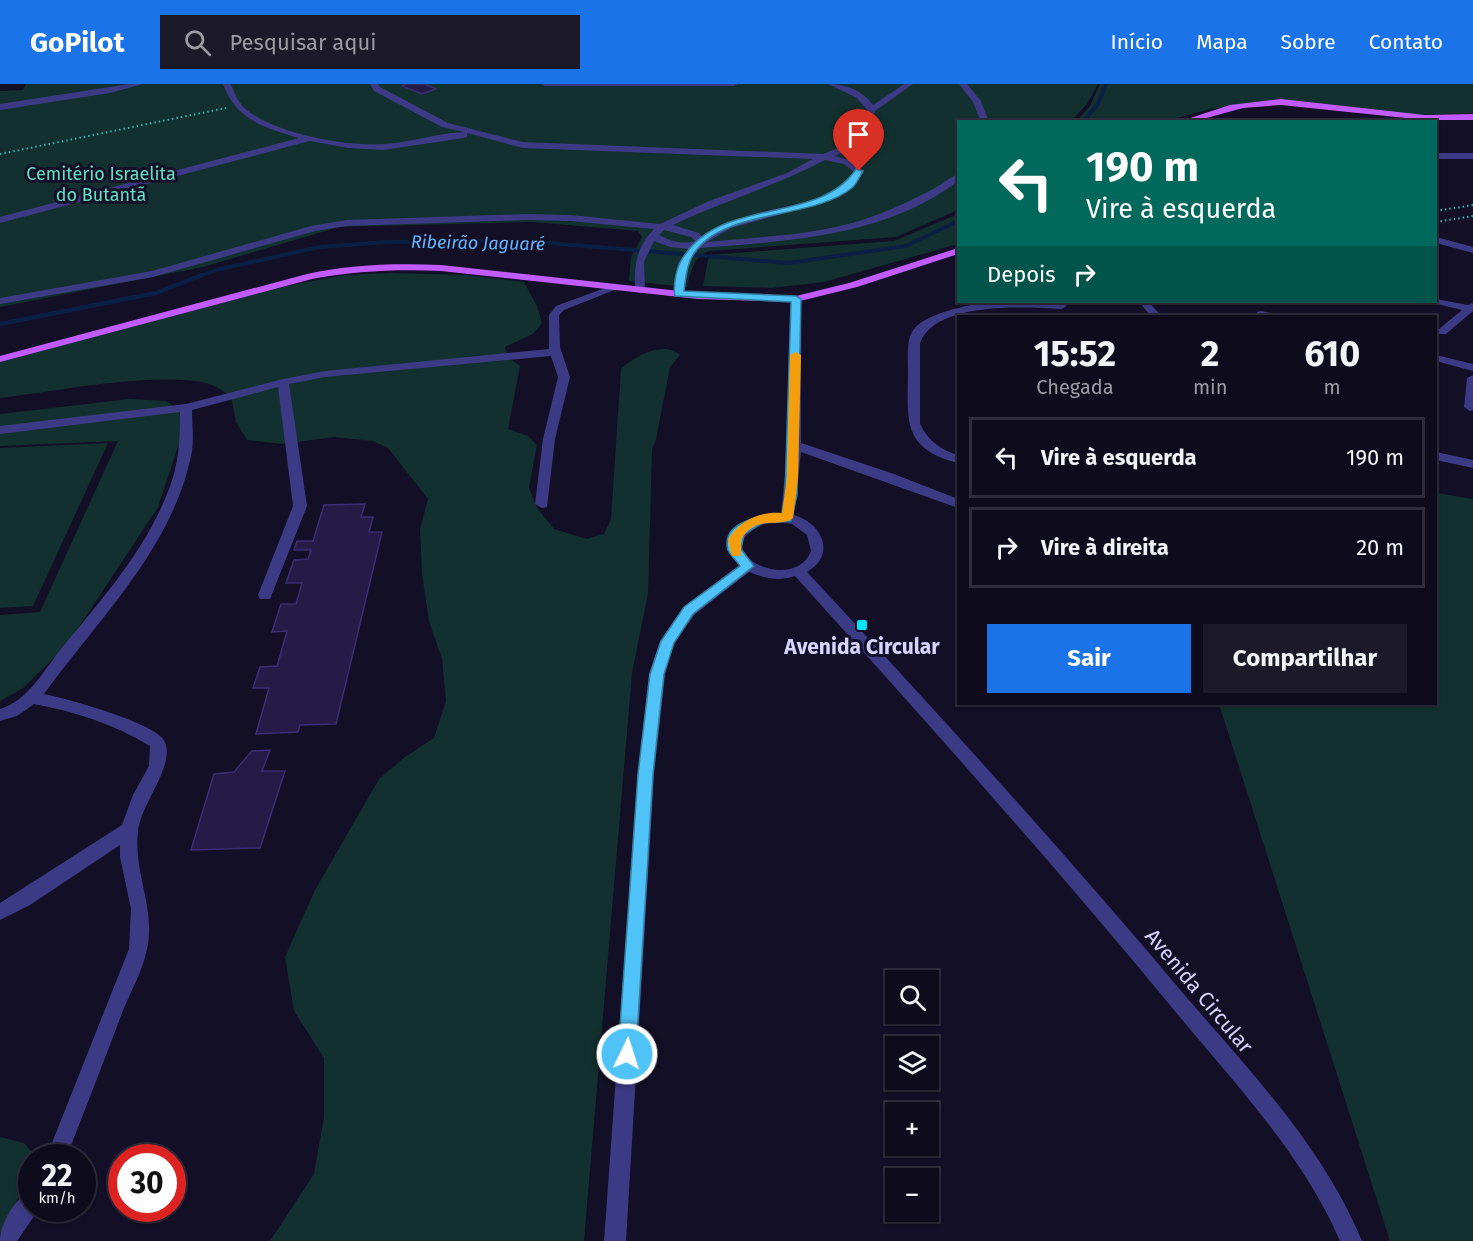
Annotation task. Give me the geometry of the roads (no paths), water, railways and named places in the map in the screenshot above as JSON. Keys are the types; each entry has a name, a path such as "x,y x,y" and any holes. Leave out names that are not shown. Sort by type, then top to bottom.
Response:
{"main road":[{"path":"1189,120 1228,108 1281,102 1403,116 1473,117"},
{"path":"0,358 208,302 345,270 401,266 441,268 679,294 796,299 853,285 957,251"}],"street":[{"path":"0,107 99,93 139,84"},
{"path":"227,84 238,106 264,122 307,139 338,145 382,147 453,135 476,135"},
{"path":"374,84 377,89 445,125 476,135 548,148 824,157 855,166 859,171 856,179 825,198 740,221 695,246 682,268 679,294"},
{"path":"545,84 734,84"},
{"path":"832,84 858,94 872,110"},
{"path":"640,290 639,262 651,239 661,227 712,203 790,175 824,157 856,145 867,131 872,110 909,84"},
{"path":"963,84 977,101 984,120"},
{"path":"0,220 307,139"},
{"path":"1437,156 1473,156"},
{"path":"651,239 695,246 784,240 839,231 903,208 957,178"},
{"path":"0,301 153,274 336,224 526,217 686,230 695,246"},
{"path":"1437,240 1473,250"},
{"path":"542,504 549,439 564,377 556,352 554,315 557,310 617,287"},
{"path":"787,518 794,445 796,299"},
{"path":"1437,302 1470,307"},
{"path":"957,459 929,446 922,440 914,424 914,343 919,330 956,310 997,303"},
{"path":"1024,303 1062,306"},
{"path":"1145,303 1155,315"},
{"path":"1442,332 1470,307"},
{"path":"0,430 186,408 283,381 325,374 556,352"},
{"path":"1437,358 1473,368"},
{"path":"1470,407 1473,378"},
{"path":"265,596 300,506 283,381"},
{"path":"0,715 11,712 32,698 152,542 175,497 188,428 186,408"},
{"path":"794,445 889,477 957,504"},
{"path":"1437,456 1473,464"},
{"path":"787,518 810,529 817,537 819,547 809,565 798,571 772,574 747,566 734,550 739,531 760,519 787,518"},
{"path":"615,1241 646,774 657,674 667,641 689,610 747,566"},
{"name":"Avenida Circular","path":"798,571 1086,890 1201,1028 1314,1169 1351,1241"},
{"path":"32,698 75,705 135,728 158,743 157,766 141,795 129,830 129,857 140,909 138,949 61,1144"},
{"path":"0,912 24,899 129,830"},
{"path":"4,1241 18,1221"}],"waterway":[{"name":"Ribeirão Jaguaré","path":"1085,120 1098,104 1106,84"},
{"name":"Ribeirão Jaguaré","path":"198,277 216,270 320,247 387,242 525,241 789,263 906,246 957,221"},
{"name":"Ribeirão Jaguaré","path":"0,324 156,293 202,275"}],"place":[{"name":"Avenida Circular","path":"862,625"}],"park label":[{"name":"Cemitério Israelita do Butantã","path":"101,184"}]}
